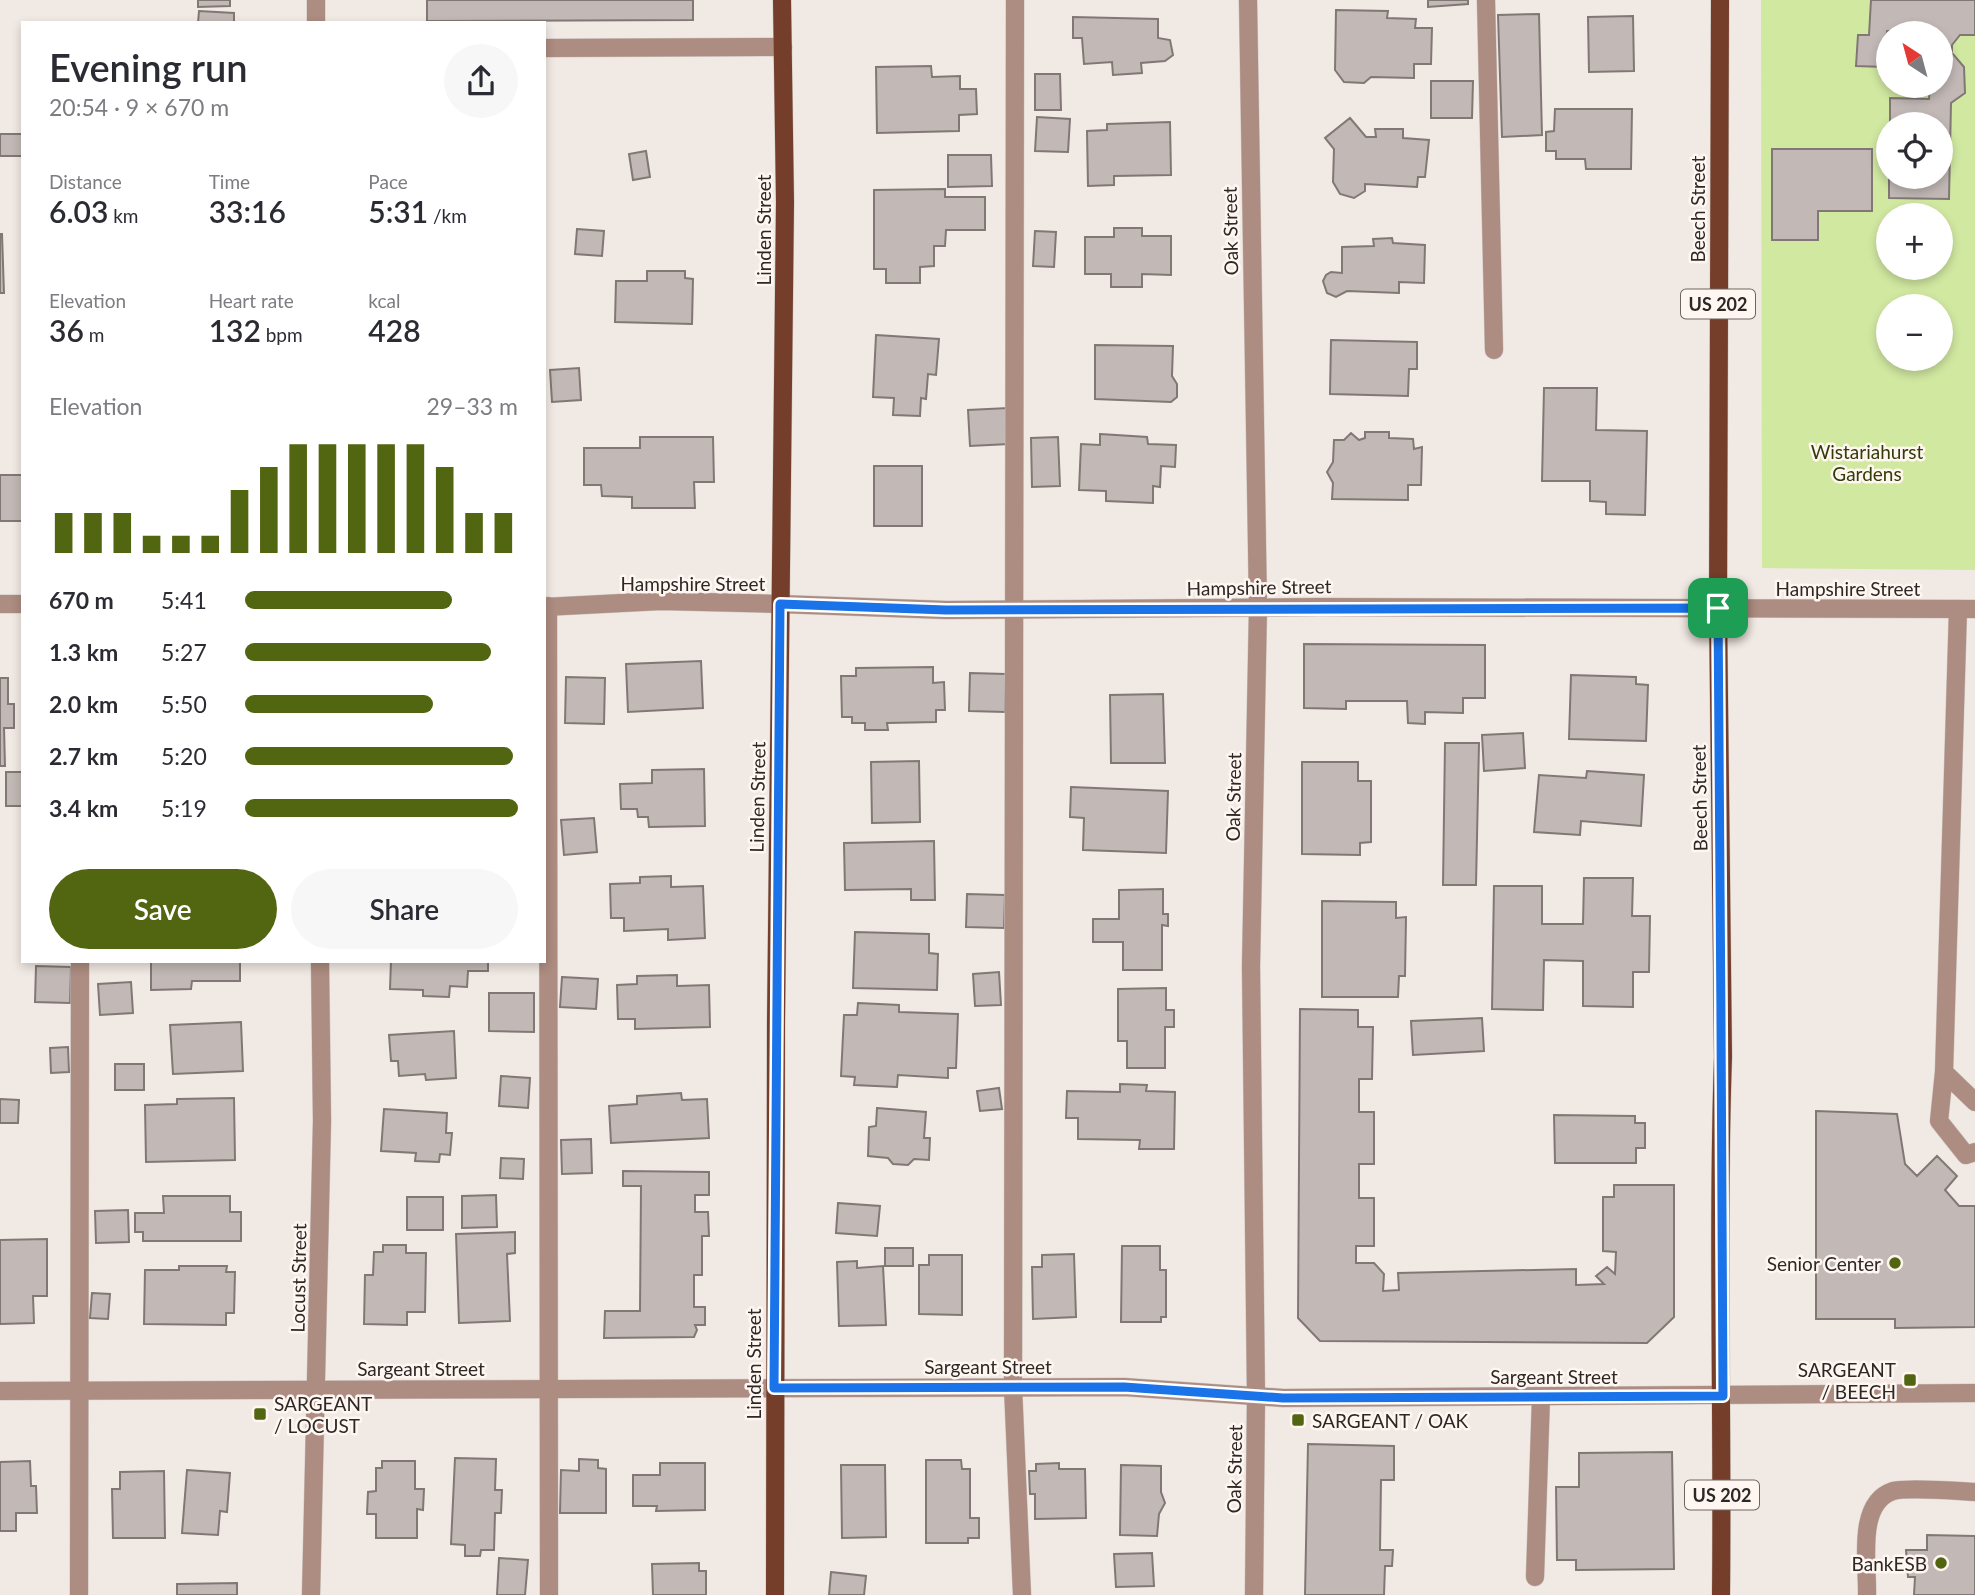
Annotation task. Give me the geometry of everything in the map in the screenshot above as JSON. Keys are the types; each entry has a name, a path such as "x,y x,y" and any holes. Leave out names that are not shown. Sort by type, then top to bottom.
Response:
{"main road":[{"name":"Linden Street","path":"775,1595 774,1388 785,202 782,0"},
{"name":"Beech Street","path":"1720,0 1718,608 1723,1032 1719,1176 1723,1396 1721,1595"}],"street":[{"path":"316,0 316,21"},
{"path":"1015,0 1013,1387 1022,1595"},
{"name":"Oak Street","path":"1248,0 1258,607 1251,966 1256,1396 1254,1595"},
{"path":"1486,0 1494,350"},
{"path":"546,48 783,47"},
{"name":"Hampshire Street","path":"546,606 661,601 1015,610 1258,607 1966,609"},
{"path":"0,604 21,604"},
{"path":"546,606 549,1595"},
{"path":"1966,609 1944,1072 1939,1121 1966,1155 1975,1152"},
{"path":"79,1595 80,963"},
{"name":"Locust Street","path":"312,1595 322,1121 320,963"},
{"path":"1944,1072 1975,1102"},
{"name":"Sargeant Street","path":"0,1391 1124,1387 1256,1396 1975,1394"},
{"path":"1535,1577 1541,1397"},
{"path":"1867,1595 1869,1518 1876,1502 1894,1491 1975,1492"}],"green space":[{"name":"Wistariahurst Gardens","path":"1761,0 1975,0 1975,570 1762,568"}],"building":[{"path":"198,0 230,0 230,6 198,7"},
{"path":"427,0 693,0 693,20 427,21"},
{"path":"1428,0 1468,0 1468,4 1428,7"},
{"path":"1871,0 1975,0 1975,35 1960,35 1953,44 1953,21 1876,21 1876,67 1856,66 1858,35 1869,35"},
{"path":"1336,10 1388,11 1387,18 1416,19 1415,28 1432,28 1431,64 1414,64 1414,78 1371,77 1364,83 1344,82 1335,70"},
{"path":"199,11 234,13 234,21 198,21"},
{"path":"1539,14 1542,135 1502,137 1498,15"},
{"path":"1633,16 1634,71 1589,72 1588,17"},
{"path":"1073,17 1158,19 1158,38 1170,40 1173,55 1165,61 1141,63 1142,73 1113,75 1112,62 1084,64 1082,38 1073,38"},
{"path":"1953,54 1964,67 1965,93 1951,103 1951,112 1890,112 1890,98 1953,98"},
{"path":"931,66 932,77 960,76 960,89 976,89 977,114 959,115 959,131 877,133 876,67"},
{"path":"1035,74 1060,74 1061,110 1035,110"},
{"path":"1431,81 1473,81 1472,118 1431,118"},
{"path":"1555,109 1632,109 1631,169 1586,169 1585,159 1556,159 1556,151 1546,151 1546,132 1554,131"},
{"path":"1037,117 1070,119 1068,152 1035,151"},
{"path":"1350,118 1366,137 1376,137 1375,129 1403,129 1403,138 1429,140 1425,177 1418,177 1417,187 1365,184 1365,191 1354,198 1340,194 1333,182 1334,149 1325,138"},
{"path":"1170,122 1171,175 1114,176 1114,185 1088,186 1087,131 1107,130 1107,124"},
{"path":"0,134 21,134 21,156 0,156"},
{"path":"1772,149 1872,149 1872,211 1818,211 1818,240 1772,240"},
{"path":"646,151 650,177 633,180 629,154"},
{"path":"948,155 991,155 992,186 948,187"},
{"path":"945,189 945,197 985,197 985,230 946,230 945,246 934,246 934,266 920,267 920,283 886,283 886,269 874,269 874,190"},
{"path":"1889,189 1949,189 1949,199 1889,198"},
{"path":"1114,228 1142,228 1142,236 1171,236 1171,275 1142,274 1142,287 1111,287 1111,274 1085,274 1085,237 1114,237"},
{"path":"577,229 604,231 602,256 575,254"},
{"path":"1035,231 1056,232 1054,267 1033,266"},
{"path":"2,234 4,293 0,293"},
{"path":"1392,238 1393,243 1425,245 1424,283 1399,282 1399,293 1347,291 1336,297 1327,293 1323,281 1326,275 1331,272 1342,273 1342,247 1374,246 1373,239"},
{"path":"647,271 685,271 685,278 693,279 692,324 615,322 616,281 647,281"},
{"path":"876,335 939,339 936,375 928,374 926,399 921,398 920,416 893,415 894,398 873,397"},
{"path":"1331,340 1417,342 1417,369 1409,369 1408,396 1330,394"},
{"path":"1095,345 1173,346 1172,376 1177,384 1177,397 1171,402 1095,399"},
{"path":"579,368 581,400 552,402 550,370"},
{"path":"1544,388 1597,388 1596,430 1647,431 1645,515 1606,514 1606,502 1590,501 1590,481 1542,481"},
{"path":"1008,408 1009,444 970,446 968,410"},
{"path":"1365,432 1389,432 1389,438 1413,439 1414,449 1422,447 1421,485 1408,485 1408,500 1332,499 1333,483 1327,472 1333,462 1334,440 1344,440 1351,433 1359,440 1365,438"},
{"path":"1100,434 1147,437 1148,444 1176,445 1175,467 1161,466 1160,487 1153,486 1153,503 1106,501 1106,491 1079,490 1081,444 1100,445"},
{"path":"640,437 713,437 714,482 694,482 695,508 632,508 632,497 602,496 601,485 584,485 584,448 640,448"},
{"path":"1058,437 1060,486 1032,487 1031,438"},
{"path":"874,466 922,466 922,526 874,526"},
{"path":"0,475 21,475 21,521 0,521"},
{"path":"1304,644 1485,645 1485,698 1463,698 1463,713 1425,712 1425,724 1408,723 1407,701 1346,701 1346,709 1304,708"},
{"path":"701,661 703,708 628,712 626,664"},
{"path":"933,667 933,683 944,682 945,710 936,710 936,722 887,723 888,730 865,730 865,723 852,723 852,717 842,717 841,676 856,676 856,668"},
{"path":"970,673 1006,674 1005,712 969,711"},
{"path":"1571,675 1636,677 1636,684 1648,685 1646,741 1569,739"},
{"path":"566,677 605,678 604,724 565,723"},
{"path":"0,678 8,678 8,704 14,704 14,728 4,728 5,766 0,766"},
{"path":"1163,694 1165,763 1111,763 1110,695"},
{"path":"1523,733 1525,768 1484,771 1482,735"},
{"path":"1445,743 1479,743 1476,885 1443,885"},
{"path":"919,761 920,822 872,823 871,762"},
{"path":"1302,762 1358,762 1358,781 1371,781 1371,842 1360,843 1360,855 1302,854"},
{"path":"704,769 705,826 649,827 648,817 638,817 637,809 621,809 620,784 652,783 652,770"},
{"path":"1587,771 1644,775 1641,826 1581,821 1580,835 1534,832 1539,775 1586,778"},
{"path":"6,772 21,772 21,806 6,806"},
{"path":"1071,787 1168,791 1166,853 1083,850 1084,818 1070,817"},
{"path":"594,818 597,852 564,855 561,820"},
{"path":"934,841 935,900 911,900 911,889 845,890 844,843"},
{"path":"671,876 671,887 703,886 705,938 668,940 668,929 624,931 624,918 611,918 610,884 640,883 640,877"},
{"path":"1584,878 1633,878 1632,916 1650,916 1649,972 1633,972 1633,1007 1583,1006 1583,961 1544,960 1543,1010 1492,1009 1494,886 1542,886 1542,924 1583,924"},
{"path":"1163,889 1163,914 1168,914 1168,926 1162,925 1162,970 1123,970 1123,942 1093,942 1093,919 1119,919 1119,890"},
{"path":"967,894 1005,895 1004,928 966,927"},
{"path":"1322,901 1396,902 1396,918 1406,917 1405,976 1399,976 1398,997 1322,997"},
{"path":"855,932 929,934 929,953 938,954 937,990 853,988"},
{"path":"151,963 240,963 240,981 192,981 191,989 151,990"},
{"path":"391,963 488,963 488,971 468,971 467,987 450,986 449,997 423,996 423,990 390,989"},
{"path":"36,966 71,967 70,1003 35,1002"},
{"path":"999,972 1001,1005 975,1006 973,974"},
{"path":"677,975 677,986 709,985 710,1027 635,1029 635,1019 618,1019 617,985 637,984 637,976"},
{"path":"562,977 598,979 596,1009 560,1007"},
{"path":"131,982 133,1013 100,1015 98,984"},
{"path":"1166,988 1166,1010 1174,1010 1174,1027 1165,1027 1165,1068 1127,1068 1127,1041 1118,1041 1118,989"},
{"path":"489,993 534,993 534,1032 489,1031"},
{"path":"858,1003 899,1005 899,1012 958,1014 956,1068 948,1068 948,1078 898,1075 897,1087 854,1085 855,1077 841,1076 844,1015 857,1015"},
{"path":"1300,1009 1358,1010 1358,1027 1373,1027 1372,1079 1359,1079 1359,1112 1374,1112 1374,1164 1359,1164 1359,1198 1374,1198 1374,1246 1356,1246 1356,1263 1374,1263 1384,1274 1383,1291 1399,1290 1398,1273 1576,1269 1576,1285 1604,1284 1596,1276 1607,1267 1615,1274 1616,1252 1603,1251 1603,1197 1614,1197 1614,1185 1674,1185 1674,1317 1647,1343 1320,1341 1298,1318"},
{"path":"1482,1018 1484,1051 1413,1055 1411,1021"},
{"path":"241,1022 243,1071 173,1074 170,1025"},
{"path":"454,1031 456,1078 426,1080 425,1074 399,1076 398,1061 391,1061 389,1035"},
{"path":"68,1047 69,1072 51,1073 50,1048"},
{"path":"115,1064 144,1064 144,1090 115,1090"},
{"path":"501,1076 530,1078 528,1108 499,1106"},
{"path":"1120,1084 1147,1085 1146,1091 1175,1092 1174,1149 1139,1149 1140,1140 1078,1139 1078,1118 1066,1118 1067,1091 1120,1092"},
{"path":"999,1088 1002,1109 980,1111 977,1091"},
{"path":"681,1093 682,1100 707,1099 709,1138 611,1143 609,1106 637,1104 637,1096"},
{"path":"234,1098 235,1160 146,1162 145,1105 177,1104 177,1099"},
{"path":"0,1099 19,1100 18,1123 0,1123"},
{"path":"877,1108 926,1112 924,1138 930,1138 929,1160 914,1159 908,1165 893,1164 888,1158 868,1156 869,1127 876,1126"},
{"path":"384,1109 447,1113 446,1133 452,1133 450,1155 440,1154 439,1162 415,1161 416,1153 381,1151"},
{"name":"Senior Center","path":"1816,1111 1897,1114 1905,1164 1917,1176 1937,1156 1957,1176 1945,1190 1959,1206 1975,1206 1975,1327 1895,1328 1895,1319 1816,1319"},
{"path":"1554,1115 1635,1116 1635,1123 1645,1123 1645,1148 1636,1148 1636,1163 1555,1163"},
{"path":"591,1139 592,1173 562,1174 561,1140"},
{"path":"501,1158 524,1159 523,1179 500,1178"},
{"path":"623,1171 709,1172 709,1195 695,1195 695,1212 708,1212 709,1236 702,1236 702,1275 694,1275 694,1307 705,1307 705,1325 695,1325 697,1330 694,1337 604,1338 605,1311 640,1311 641,1186 623,1186"},
{"path":"496,1195 497,1227 462,1228 462,1196"},
{"path":"163,1196 230,1196 230,1212 241,1212 241,1241 143,1241 143,1232 135,1232 135,1213 164,1213"},
{"path":"407,1197 443,1197 443,1230 407,1230"},
{"path":"838,1203 880,1206 877,1236 836,1233"},
{"path":"128,1210 129,1242 96,1243 95,1211"},
{"path":"515,1232 515,1253 507,1254 510,1321 459,1323 456,1234"},
{"path":"47,1239 47,1296 33,1296 34,1323 0,1324 0,1240"},
{"path":"383,1245 406,1245 406,1253 426,1253 425,1312 407,1312 407,1325 364,1324 365,1275 373,1275 374,1252 383,1252"},
{"path":"1122,1246 1160,1246 1160,1270 1166,1270 1166,1317 1161,1317 1161,1322 1121,1322"},
{"path":"885,1248 913,1248 913,1266 885,1266"},
{"path":"1074,1254 1076,1317 1033,1319 1032,1267 1042,1267 1042,1255"},
{"path":"929,1255 962,1255 962,1315 919,1314 919,1265 929,1265"},
{"path":"857,1261 857,1268 883,1266 886,1325 839,1326 837,1262"},
{"path":"179,1266 227,1266 226,1272 235,1272 234,1313 226,1313 226,1325 144,1324 145,1270 179,1270"},
{"path":"92,1293 110,1294 108,1319 90,1318"},
{"path":"1308,1444 1394,1446 1394,1480 1381,1480 1380,1550 1393,1550 1392,1566 1385,1566 1384,1595 1305,1595"},
{"path":"1672,1452 1674,1569 1576,1570 1576,1560 1557,1560 1556,1487 1579,1487 1579,1453"},
{"path":"455,1458 496,1459 495,1490 502,1490 501,1513 495,1513 494,1550 481,1550 480,1556 465,1556 465,1545 451,1544"},
{"path":"579,1459 598,1460 598,1468 606,1469 606,1513 560,1513 561,1470 579,1471"},
{"path":"926,1460 961,1460 962,1469 970,1469 970,1518 979,1518 979,1538 968,1538 968,1543 926,1543"},
{"path":"30,1461 31,1486 36,1486 37,1513 16,1513 16,1531 0,1531 0,1462"},
{"path":"382,1461 415,1461 415,1489 424,1489 423,1510 417,1509 417,1538 376,1538 376,1514 367,1514 368,1492 376,1491 376,1468 382,1468"},
{"path":"660,1463 705,1463 705,1510 656,1511 657,1506 633,1506 633,1475 660,1475"},
{"path":"1059,1463 1059,1469 1085,1469 1086,1518 1035,1519 1035,1494 1030,1494 1029,1471 1036,1471 1036,1464"},
{"path":"841,1465 885,1465 886,1537 842,1538"},
{"path":"1121,1465 1161,1466 1161,1492 1165,1503 1159,1514 1157,1536 1120,1535"},
{"path":"187,1470 230,1473 227,1512 220,1511 218,1535 182,1533"},
{"path":"164,1471 165,1538 113,1538 112,1489 120,1489 120,1472"},
{"name":"BankESB","path":"1927,1535 1975,1536 1975,1595 1914,1595 1915,1577 1908,1577 1906,1550 1927,1550"},
{"path":"1152,1553 1154,1586 1116,1587 1114,1554"},
{"path":"499,1558 528,1560 525,1595 497,1595"},
{"path":"699,1563 699,1571 706,1571 706,1595 653,1595 652,1564"},
{"path":"831,1572 866,1576 864,1595 829,1595"},
{"path":"237,1583 237,1595 177,1595 177,1584"}],"place":[{"name":"Senior Center","path":"1895,1263"},
{"name":"SARGEANT / BEECH","path":"1910,1380"},
{"name":"SARGEANT / LOCUST","path":"260,1414"},
{"name":"SARGEANT / OAK","path":"1298,1420"},
{"name":"BankESB","path":"1941,1563"}],"route":[{"path":"780,604 946,610 1718,608 1723,1057 1719,1176 1723,1396 1283,1398 1124,1387 774,1388 780,604"}]}
